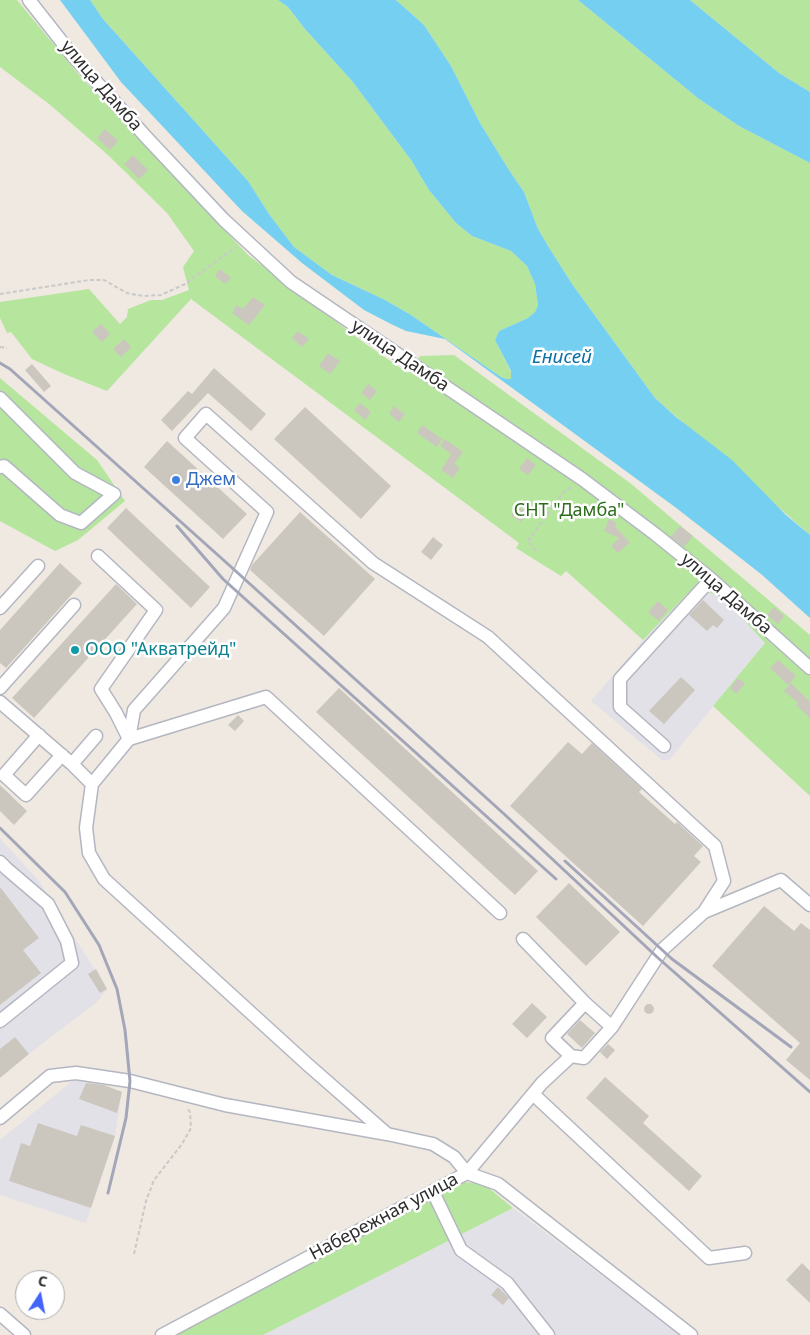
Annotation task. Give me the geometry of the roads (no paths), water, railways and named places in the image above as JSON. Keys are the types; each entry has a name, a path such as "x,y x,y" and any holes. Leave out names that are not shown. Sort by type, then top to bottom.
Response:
{"street":[{"name":"улица Дамба","path":"29,0 74,56 147,138 224,220 291,282 582,479 711,579 810,668"},
{"path":"0,398 75,473 114,494 81,523 60,514 4,466 0,468"},
{"path":"387,1134 307,1064 104,879 89,853 86,828 92,784 129,739 134,710 224,608 266,512 185,438 206,414 373,563 488,637 715,846 724,881 704,912 662,950 612,1027 584,1058 572,1056 552,1038 585,1003"},
{"path":"98,556 156,610 101,689 129,739"},
{"path":"0,608 38,566"},
{"path":"664,746 620,707 620,679 711,579"},
{"path":"0,688 74,605"},
{"path":"129,739 266,697 500,913"},
{"path":"0,702 92,784"},
{"path":"38,735 4,775 26,795 96,736"},
{"path":"0,862 6,870 48,904 67,941 72,964 0,1020"},
{"path":"704,912 781,880 810,905"},
{"path":"523,939 585,1003 612,1027"},
{"path":"0,1118 50,1076 76,1073 130,1081 225,1105 433,1144 454,1157 467,1173 542,1083 572,1056"},
{"path":"534,1094 709,1258 745,1253"},
{"name":"Набережная улица","path":"162,1335 467,1173 498,1184 691,1335"},
{"path":"433,1192 461,1250 507,1283 548,1335"},
{"path":"0,1314 24,1335"}],"water":[{"name":"Енисей","path":"60,0 90,0 103,19 248,181 269,214 294,247 332,275 385,300 411,315 501,377 511,379 511,371 495,340 499,331 528,318 535,312 538,305 535,284 527,266 511,251 472,236 456,223 429,190 411,160 352,81 305,29 288,7 278,0 396,0 424,25 451,66 480,123 524,192 538,229 548,246 572,284 655,398 676,417 732,460 786,515 810,535 810,618 761,574 675,507 445,339 406,331 364,310 302,263 242,211 121,82"},
{"path":"578,0 690,0 779,73 810,92 810,163 739,126 699,99"}],"railway":[{"path":"0,363 10,369 229,565 503,813 657,957 810,1092"},
{"path":"177,526 223,579 556,879"},
{"path":"0,828 65,892 99,945 117,989 125,1030 130,1081 126,1118 108,1193"},
{"path":"565,861 672,959 791,1047"}],"place":[{"name":"Джем","path":"176,480"},
{"name":"ООО \"Акватрейд\"","path":"75,650"}],"park label":[{"name":"СНТ \"Дамба\"","path":"569,511"}]}
